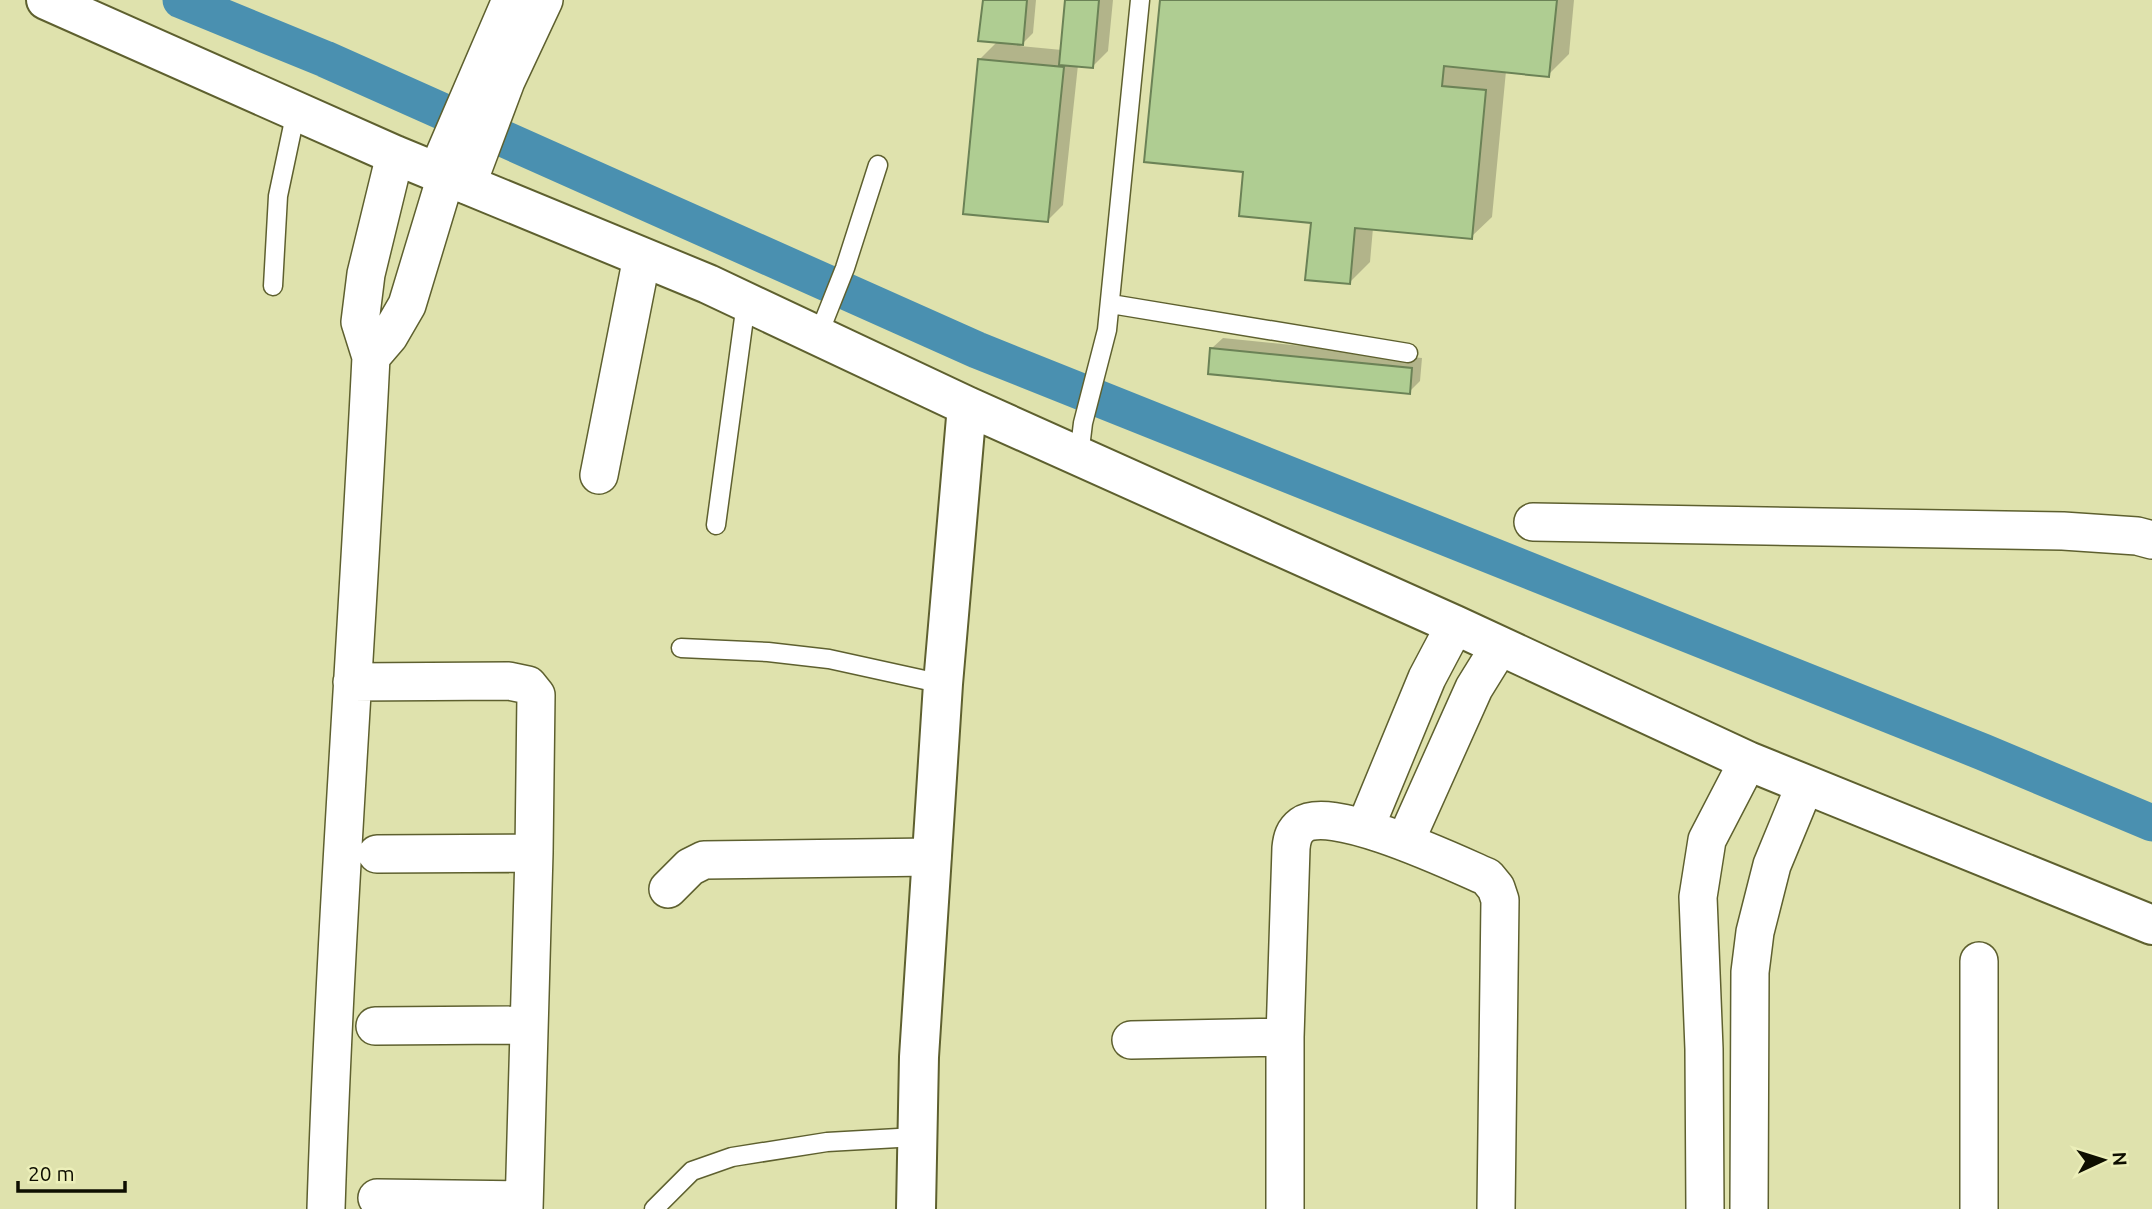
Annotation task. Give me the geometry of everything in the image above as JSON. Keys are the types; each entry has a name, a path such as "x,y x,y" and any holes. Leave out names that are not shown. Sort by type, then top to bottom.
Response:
{"street":[{"path":"46,0 396,155 456,166 642,257 746,303 822,327 967,406 1081,440 1455,625 1748,761 2152,925"},
{"path":"372,358 407,305 456,166 494,73 511,0"},
{"path":"494,73 544,0"},
{"path":"327,1209 341,857 372,358 360,321 366,274 396,155"},
{"path":"599,475 642,257"},
{"path":"916,1209 916,1137 932,857 943,684 967,406"},
{"path":"1533,522 2063,531 2152,540"},
{"path":"1365,828 1427,678 1455,625"},
{"path":"1405,842 1474,688 1500,646"},
{"path":"352,682 509,681 528,685 536,695 537,711 524,1205 377,1198"},
{"path":"1705,1209 1704,1049 1698,897 1707,840 1748,761"},
{"path":"1749,1209 1750,972 1755,932 1772,865 1805,785"},
{"path":"1285,1209 1285,1037 1293,834 1304,823 1319,820 1365,828 1405,842 1488,877 1496,888 1500,900 1496,1209"},
{"path":"377,853 534,853"},
{"path":"668,889 690,867 704,860 932,857"},
{"path":"1979,961 1979,1209"},
{"path":"1700,974 1750,972"},
{"path":"375,1026 529,1025"},
{"path":"1131,1040 1285,1037"}],"lane":[{"path":"1081,440 1111,304 1140,0"},
{"path":"273,286 278,197 296,111"},
{"path":"822,327 845,268 878,165"},
{"path":"716,524 746,303"},
{"path":"1111,304 1408,353"},
{"path":"681,648 768,652 829,659 943,684"},
{"path":"654,1209 692,1171 732,1157 827,1142 916,1137"}],"building":[{"path":"983,0 1027,0 1023,45 978,41"},
{"path":"1065,0 1099,0 1093,68 1059,65"},
{"path":"1160,0 1557,0 1549,77 1444,66 1442,86 1486,90 1472,239 1355,228 1350,284 1305,280 1311,223 1239,216 1243,172 1144,162"},
{"path":"978,59 1064,67 1048,222 963,214"},
{"path":"1210,348 1412,368 1410,394 1208,374"}],"waterway":[{"path":"181,0 325,59 977,350 1983,752 2152,823"}]}
